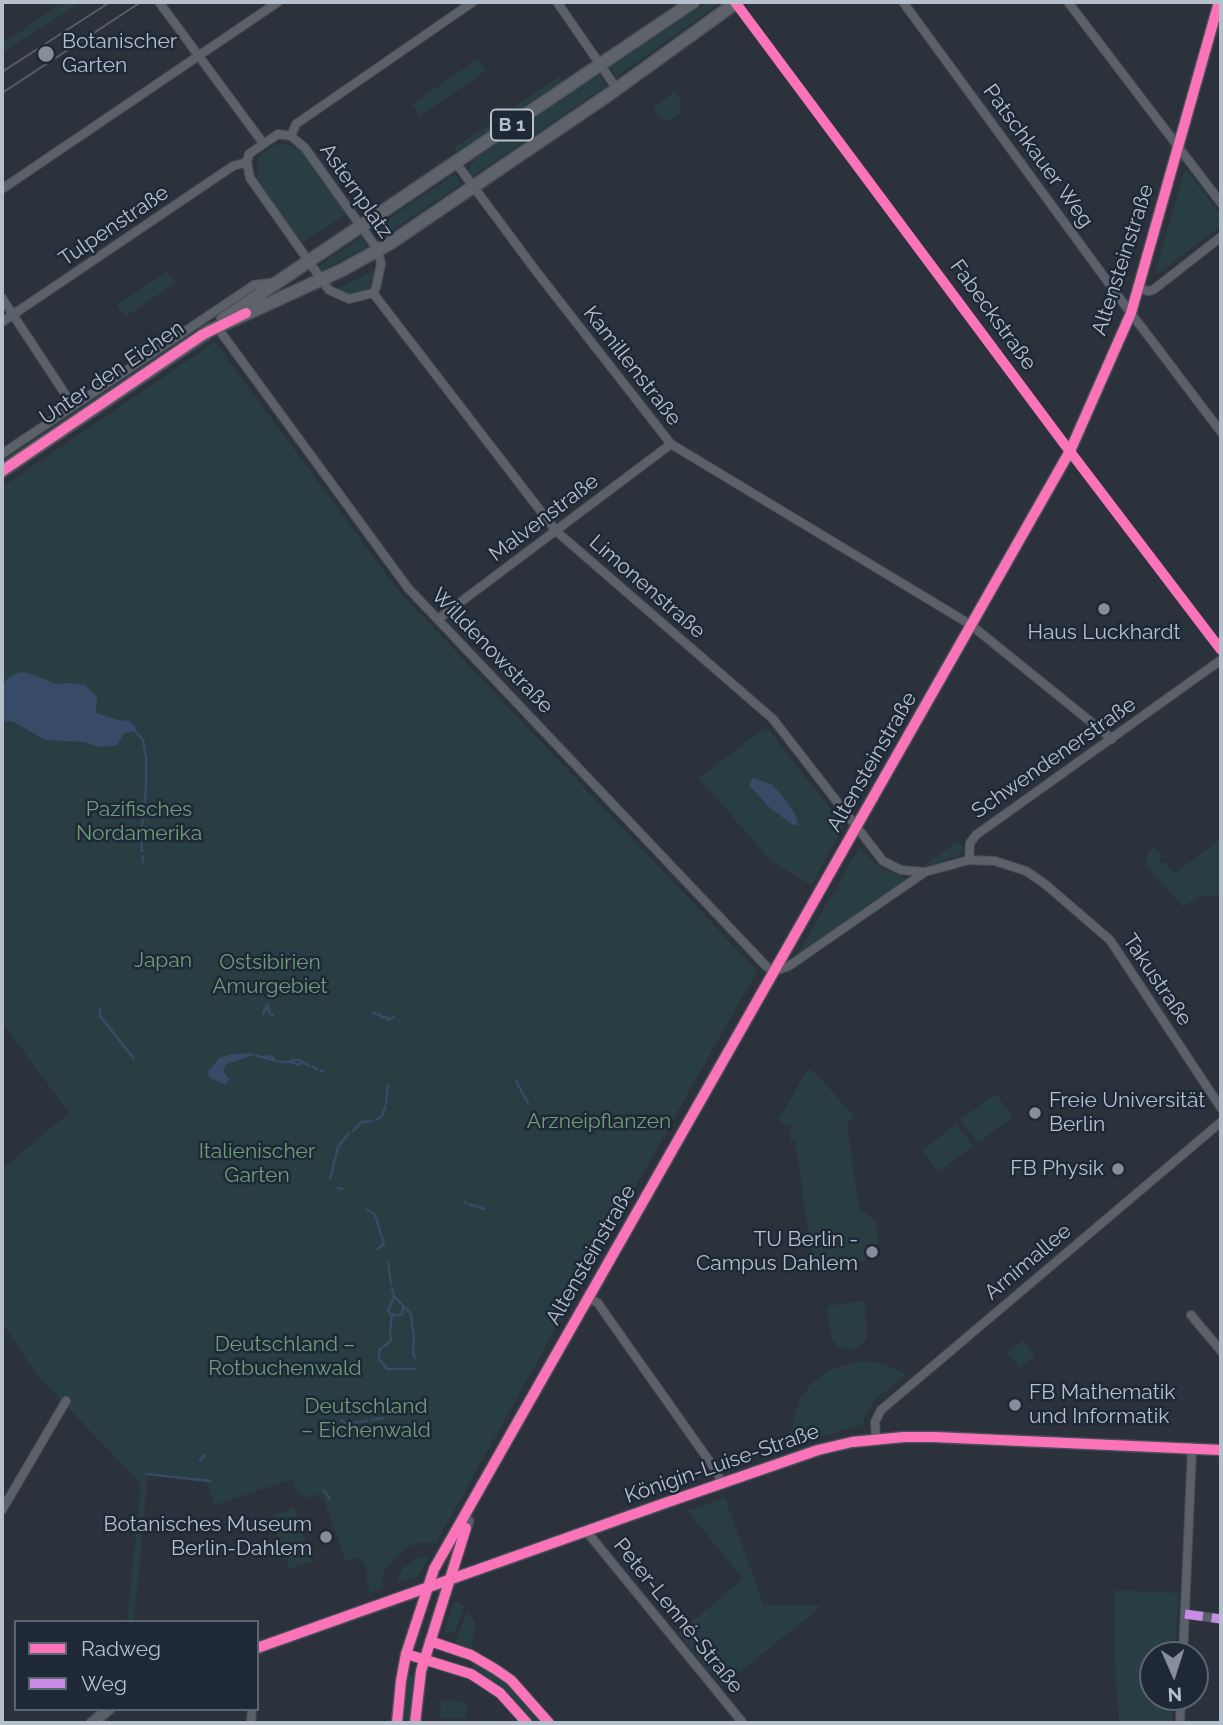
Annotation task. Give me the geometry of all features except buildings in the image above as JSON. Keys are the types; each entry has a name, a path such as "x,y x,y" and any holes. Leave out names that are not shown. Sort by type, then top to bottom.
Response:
{"main road":[{"name":"Unter den Eichen","path":"2,471 213,329 237,308 362,227 693,2"},
{"name":"Unter den Eichen","path":"213,329 321,280 378,250 617,89 736,2"},
{"name":"Altensteinstraße","path":"397,1723 406,1654 434,1569 473,1505 1070,451 1131,313 1219,2"},
{"name":"Königin-Luise-Straße","path":"259,1647 830,1447 876,1439 934,1437 1221,1450"},
{"name":"Altensteinstraße","path":"415,1723 417,1691 425,1658 473,1505"},
{"path":"92,1723 107,1711"}],"street":[{"path":"2,189 278,2"},
{"path":"291,136 296,124 473,2"},
{"path":"557,2 617,89"},
{"name":"Fabeckstraße","path":"736,2 1221,650"},
{"name":"Patschkauer Weg","path":"903,2 1221,432"},
{"path":"1068,2 1221,203"},
{"path":"160,4 263,143 249,154 247,162 250,178 321,280 329,290 344,298 359,298 373,293"},
{"name":"Asternplatz","path":"263,143 278,134 291,136 305,148 378,250 381,269 373,293"},
{"name":"Tulpenstraße","path":"2,322 233,166 247,162"},
{"name":"Kamillenstraße","path":"456,163 671,444 971,625 1112,739"},
{"path":"1139,288 1153,290 1221,237"},
{"name":"Unter den Eichen","path":"2,454 254,285 279,282"},
{"name":"Limonenstraße","path":"373,293 556,531 773,719 883,861 901,870 925,872"},
{"path":"2,298 73,406"},
{"name":"Willdenowstraße","path":"213,329 408,588 766,967 775,971"},
{"name":"Malvenstraße","path":"438,619 671,444"},
{"name":"Schwendenerstraße","path":"969,860 970,843 976,835 1221,660"},
{"path":"775,971 796,961 925,872 969,860"},
{"name":"Takustraße","path":"969,860 995,861 1026,871 1061,897 1110,940 1221,1108"},
{"name":"Arnimallee","path":"876,1439 875,1422 881,1410 1221,1122"},
{"path":"589,1298 598,1303 717,1472 722,1484"},
{"path":"1191,1315 1221,1351"},
{"path":"2,1510 66,1401"},
{"path":"1184,1641 1192,1449"},
{"name":"Peter-Lenné-Straße","path":"587,1532 743,1723"},
{"path":"1185,1614 1221,1619"},
{"path":"430,1641 471,1655 511,1680 549,1723"},
{"path":"406,1654 463,1671 500,1693 527,1723"},
{"path":"463,1671 471,1655"}],"green space":[{"path":"63,2 81,2 2,53 2,44"},
{"path":"708,2 715,2 717,5 616,77 611,67"},
{"path":"478,59 486,71 420,116 412,104"},
{"path":"599,75 606,86 471,177 468,170 476,158"},
{"path":"560,76 562,81 456,152 454,148"},
{"path":"675,91 681,99 680,113 670,120 662,119 653,108"},
{"path":"276,144 290,145 303,151 348,213 302,243 257,180 258,159"},
{"path":"1187,171 1221,215 1221,226 1158,274 1155,272 1184,172"},
{"path":"455,174 461,184 384,236 377,227"},
{"path":"362,237 368,246 323,270 319,266"},
{"path":"377,269 373,284 363,293 348,295 335,290"},
{"path":"167,271 175,283 125,317 117,305"},
{"path":"215,342 397,589 757,971 436,1543 417,1543 407,1547 388,1565 381,1589 370,1593 364,1562 359,1557 346,1562 322,1494 304,1498 302,1494 298,1495 292,1479 215,1505 205,1480 148,1474 134,1620 127,1620 141,1484 36,1374 2,1322 2,1169 69,1113 2,1022 2,487"},
{"path":"766,727 844,826 811,885 771,861 699,778"},
{"path":"1221,839 1221,896 1198,897 1183,907 1146,865 1148,852 1154,847 1161,856 1164,854 1159,860 1165,862 1174,874"},
{"path":"957,842 964,849 959,856 924,865"},
{"path":"859,847 879,867 907,879 817,942 813,942 814,945 796,957 834,891 839,887 837,885 857,855"},
{"path":"811,1068 854,1116 847,1122 859,1209 876,1220 878,1243 866,1257 867,1261 814,1269 795,1141 791,1141 789,1130 793,1129 792,1125 778,1120"},
{"path":"996,1094 1013,1117 978,1143 960,1120"},
{"path":"956,1124 973,1146 938,1172 922,1150"},
{"path":"865,1301 867,1339 851,1349 838,1347 831,1338 827,1306"},
{"path":"1022,1340 1035,1355 1020,1368 1007,1353"},
{"path":"860,1361 877,1362 906,1374 873,1402 861,1425 793,1445 793,1421 800,1399 811,1384 830,1370"},
{"path":"725,1498 764,1606 822,1606 722,1686 678,1633 743,1579 688,1511"},
{"path":"294,1508 312,1561 289,1569 271,1516"},
{"path":"418,1557 429,1557 418,1576 396,1584 402,1569"},
{"path":"1115,1590 1178,1593 1176,1641 1139,1641 1139,1711 1172,1711 1172,1723 1119,1723 1114,1645"},
{"path":"457,1601 463,1606 463,1610 455,1631 448,1634 445,1631 453,1604"},
{"path":"467,1612 475,1622 472,1649 455,1643"},
{"path":"474,1662 511,1686 544,1723 532,1723 512,1701 471,1670"},
{"path":"407,1674 415,1675 411,1723 402,1723"},
{"path":"441,1700 467,1702 466,1719 440,1718"}],"water":[{"path":"20,672 56,684 85,685 97,697 96,713 122,721 128,720 136,727 135,731 123,734 117,746 99,747 84,742 45,740 12,721 2,722 2,686 8,678"},
{"path":"753,778 771,784 786,800 798,825 793,825 770,808 749,785"},
{"path":"253,1053 252,1056 226,1064 223,1071 229,1079 226,1085 209,1078 208,1072 219,1058"}],"waterway":[{"path":"135,731 143,740 146,758 142,826"},
{"path":"141,830 141,839"},
{"path":"141,842 142,851"},
{"path":"143,856 143,862"},
{"path":"267,1005 263,1014 268,1006 270,1014 273,1015"},
{"path":"100,1009 100,1016 134,1059"},
{"path":"373,1013 382,1018 386,1016 388,1020 394,1017"},
{"path":"255,1055 276,1061"},
{"path":"265,1057 272,1056 275,1061"},
{"path":"292,1060 303,1062"},
{"path":"278,1062 291,1062"},
{"path":"292,1062 298,1065 303,1062 309,1066"},
{"path":"312,1066 317,1069"},
{"path":"516,1081 528,1103"},
{"path":"386,1104 388,1085"},
{"path":"376,1120 382,1116 385,1107"},
{"path":"353,1131 362,1122 372,1121"},
{"path":"330,1179 338,1147 349,1133"},
{"path":"338,1188 343,1189"},
{"path":"469,1204 484,1209"},
{"path":"367,1210 373,1213"},
{"path":"375,1215 382,1238"},
{"path":"378,1249 384,1244 383,1240"},
{"path":"388,1262 391,1284"},
{"path":"392,1288 394,1296 409,1312"},
{"path":"390,1332 392,1315 388,1311 394,1296"},
{"path":"392,1315 402,1315 403,1308"},
{"path":"411,1314 413,1332"},
{"path":"379,1357 379,1350 391,1341 390,1333"},
{"path":"414,1335 415,1358"},
{"path":"380,1360 387,1369 414,1369"},
{"path":"371,1420 383,1418"},
{"path":"341,1420 346,1424 367,1421"},
{"path":"200,1460 205,1455"},
{"path":"146,1474 210,1481"},
{"path":"324,1490 330,1499"}],"tram line":[{"path":"2,72 110,2"},
{"path":"2,93 141,2"}],"marked path":[{"path":"1185,1614 1221,1619"}],"cycle path":[{"path":"735,2 1221,650"},
{"path":"397,1723 406,1654 434,1569 1070,451 1131,313 1219,2"},
{"path":"2,471 202,335 246,313"},
{"path":"259,1647 818,1450 852,1442 934,1437 1221,1450"},
{"path":"415,1723 421,1671 466,1528"},
{"path":"430,1641 471,1655 511,1680 549,1723"},
{"path":"413,1656 471,1674 500,1693 527,1723"}],"place":[{"name":"Botanischer Garten","path":"46,54"},
{"name":"Haus Luckhardt","path":"1104,609"},
{"name":"Freie Universität Berlin","path":"1035,1113"},
{"name":"FB Physik","path":"1118,1169"},
{"name":"TU Berlin - Campus Dahlem","path":"872,1252"},
{"name":"FB Mathematik und Informatik","path":"1015,1405"},
{"name":"Botanisches Museum Berlin-Dahlem","path":"326,1537"}],"park label":[{"name":"Pazifisches Nordamerika","path":"139,822"},
{"name":"Japan","path":"163,961"},
{"name":"Ostsibirien Amurgebiet","path":"270,975"},
{"name":"Arzneipflanzen","path":"599,1122"},
{"name":"Italienischer Garten","path":"257,1164"},
{"name":"Deutschland – Rotbuchenwald","path":"285,1357"},
{"name":"Deutschland – Eichenwald","path":"366,1419"}]}
